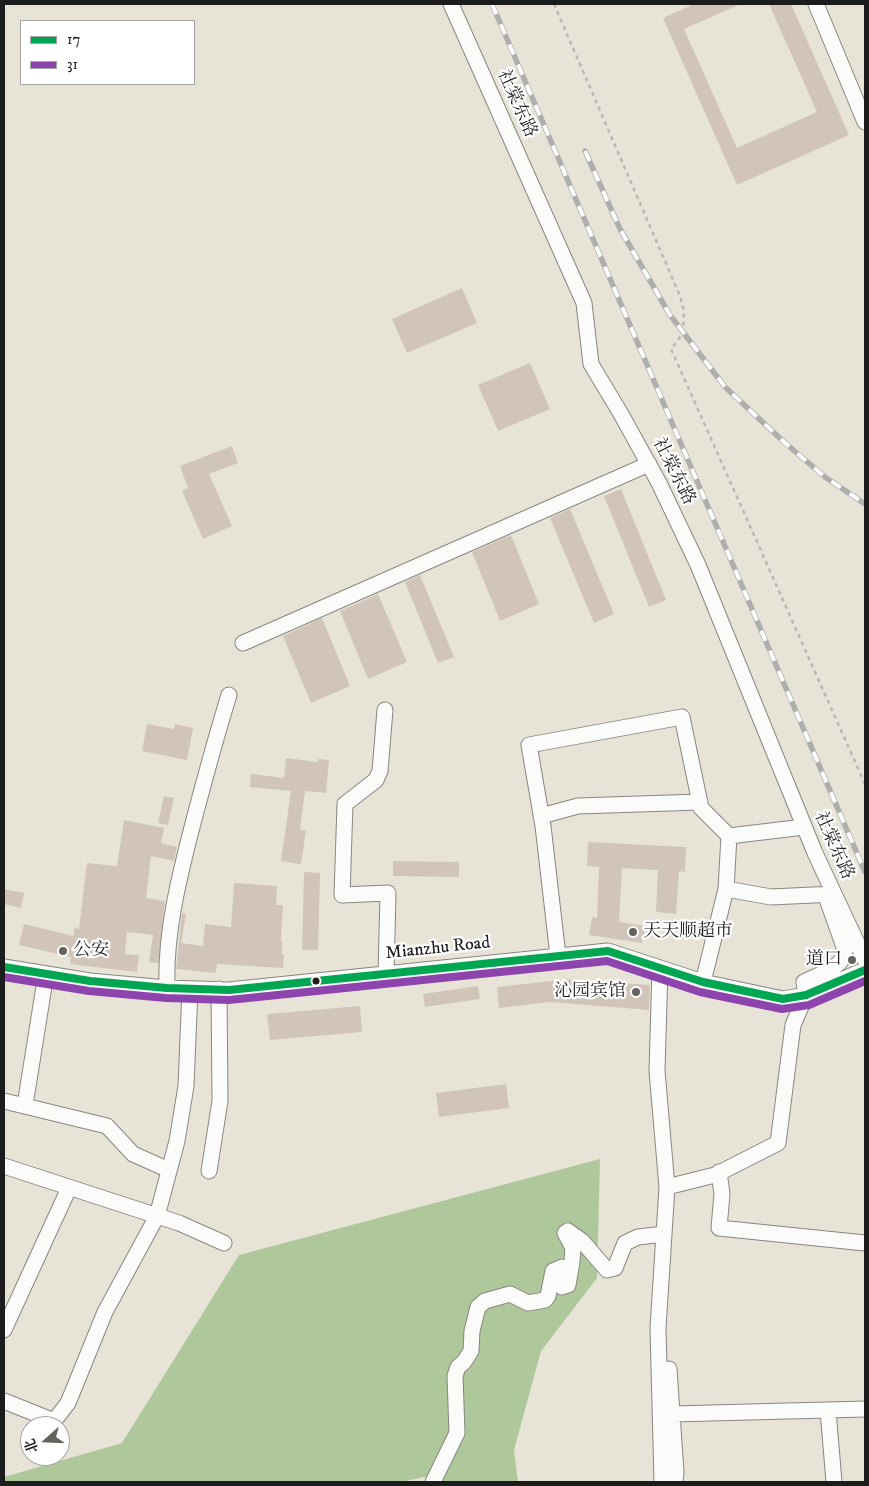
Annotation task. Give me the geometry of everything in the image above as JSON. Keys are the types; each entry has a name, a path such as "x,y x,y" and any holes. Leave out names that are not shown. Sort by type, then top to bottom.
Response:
{"street":[{"name":"社棠东路","path":"451,4 584,303 591,364 649,464 698,564 830,895 865,960"},
{"path":"816,4 865,122"},
{"path":"243,643 649,464"},
{"path":"166,988 166,961 178,883 209,759 229,695"},
{"path":"385,710 380,772 376,780 345,804 342,895 388,893 386,974"},
{"path":"558,956 541,816 529,745 682,717 701,808 729,836 726,889 703,982"},
{"path":"541,816 578,806 700,802"},
{"path":"729,836 804,827"},
{"path":"667,1187 720,1172 778,1143 793,1025 806,995 804,982 838,964 844,959 845,954 830,895 771,898 726,889"},
{"name":"Mianzhu Road","path":"4,967 90,981 166,988 219,989 608,951 703,982 783,999 806,995 865,970"},
{"path":"660,968 657,1071 667,1187 658,1328 662,1482"},
{"path":"25,1105 46,974"},
{"path":"4,1401 54,1421 68,1403 105,1312 157,1216 177,1142 186,1086 190,989"},
{"path":"209,1171 220,1100 219,989"},
{"path":"4,1101 107,1126 133,1154 169,1170"},
{"path":"4,1166 179,1223 224,1243"},
{"path":"720,1172 722,1194 720,1228 865,1243"},
{"path":"4,1330 69,1188"},
{"path":"433,1482 457,1433 456,1376 458,1366 464,1362 471,1350 472,1330 478,1307 485,1301 510,1294 528,1303 546,1300 553,1271 562,1266 562,1287 568,1285 573,1248 565,1233 568,1231 582,1241 607,1270 614,1268 625,1243 638,1237 664,1234"},
{"path":"659,1360 668,1361 676,1472 675,1482"},
{"path":"672,1414 865,1409"},
{"path":"828,1410 834,1482"}],"path":[{"path":"554,4 680,296 684,311 683,333 671,349 865,784"}],"green space":[{"path":"600,1159 597,1278 541,1351 514,1450 518,1482 434,1482 429,1476 401,1482 4,1482 4,1477 42,1466 70,1466 70,1458 122,1443 239,1255"}],"building":[{"path":"694,4 741,4 684,29 737,148 817,112 769,4 791,4 849,135 737,185 663,18"},
{"path":"462,288 477,323 407,353 392,319"},
{"path":"530,363 550,409 498,431 478,385"},
{"path":"232,446 238,463 209,474 232,526 203,539 182,491 188,488 180,466"},
{"path":"621,489 666,600 649,607 604,496"},
{"path":"570,509 614,614 594,623 550,518"},
{"path":"511,535 539,604 500,621 472,552"},
{"path":"420,575 454,657 438,663 405,582"},
{"path":"378,594 407,662 368,679 340,611"},
{"path":"322,618 350,686 311,703 283,636"},
{"path":"147,724 174,729 175,724 193,728 187,760 142,751"},
{"path":"286,758 318,762 318,759 329,760 326,793 305,791 300,830 306,831 301,864 281,861 291,791 250,787 251,774 284,778"},
{"path":"164,796 174,798 168,825 158,823"},
{"path":"124,820 164,828 161,843 177,847 174,861 151,856 146,898 165,901 158,963 149,962 153,935 127,932 125,954 139,955 137,972 70,964 71,957 19,945 24,924 74,936 74,928 79,929 87,863 117,866"},
{"path":"588,842 686,847 685,872 679,871 676,914 656,912 658,870 622,868 619,922 645,926 642,943 589,935 592,917 597,918 599,867 587,866"},
{"path":"393,861 459,862 459,877 393,876"},
{"path":"304,872 320,873 318,950 302,950"},
{"path":"234,883 277,886 276,905 283,905 281,941 282,954 284,954 283,968 217,964 216,973 176,969 182,913 186,914 181,943 203,946 205,924 231,927"},
{"path":"4,889 24,893 21,908 4,904"},
{"path":"561,979 650,985 649,1010 551,1002 499,1008 497,987"},
{"path":"478,986 480,999 425,1007 423,994"},
{"path":"360,1006 362,1032 270,1040 267,1014"},
{"path":"506,1084 509,1108 439,1117 436,1093"}],"railway":[{"path":"492,4 865,872"},
{"path":"585,151 620,229 670,315 725,387 825,477 865,504"}],"transit line":[{"name":"17","path":"4,967 90,981 167,988 229,990 608,951 703,982 783,999 806,995 865,970"},
{"name":"31","path":"4,977 89,991 166,998 229,1000 607,961 700,992 782,1009 809,1005 865,981"}],"place":[{"name":"天天顺超市","path":"633,932"},
{"name":"公安","path":"63,951"},
{"name":"道口","path":"852,960"},
{"name":"沁园宾馆","path":"636,992"}]}
